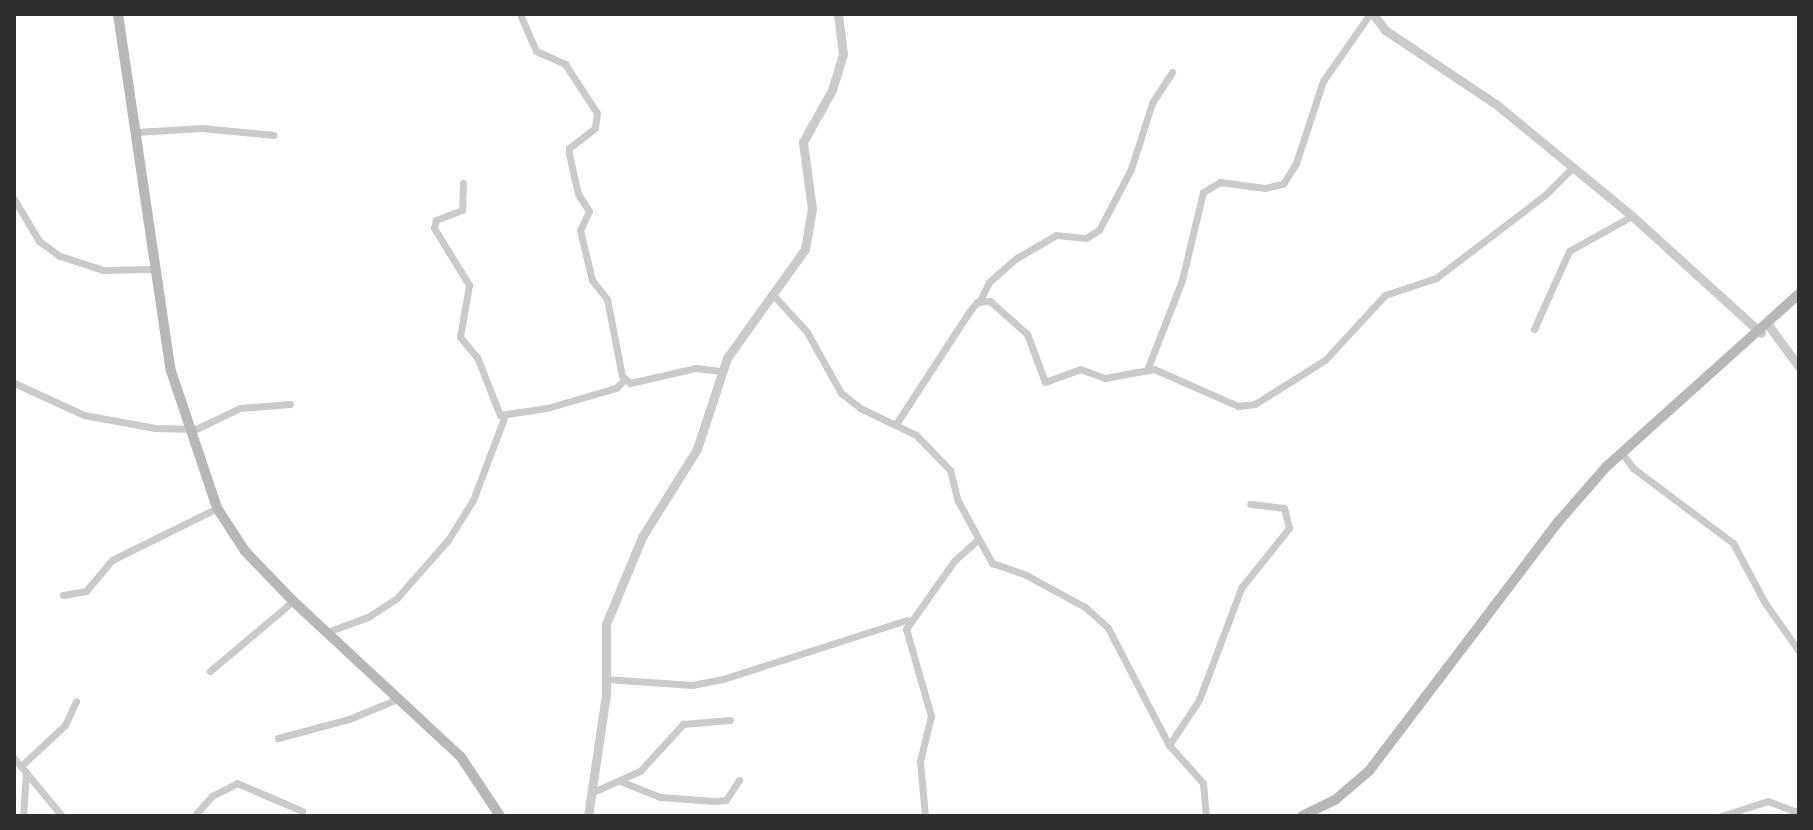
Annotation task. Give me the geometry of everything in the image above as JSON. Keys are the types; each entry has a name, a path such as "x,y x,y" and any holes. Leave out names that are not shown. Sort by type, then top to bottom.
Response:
{"main road":[{"path":"118,14 154,269 186,428 217,508 245,551 293,601 461,757 500,816"},
{"path":"1302,816 1325,811 1369,771 1559,521 1622,453 1765,329 1799,294"}],"street":[{"path":"520,14 536,51 565,64 597,113 595,128 569,148 569,154 578,194 589,211 580,230 592,280 607,299 624,380"},
{"path":"588,816 606,679 606,624 642,537 697,449 722,371 775,297 811,232 803,142 832,90 843,54 838,14"},
{"path":"1147,370 1182,280 1203,192 1220,182 1265,188 1283,184 1296,163 1323,81 1372,14 1396,38 1497,105 1632,216 1765,329 1799,367"},
{"path":"896,424 979,302 989,282 1017,258 1056,235 1086,238 1099,230 1131,169 1152,103 1172,72"},
{"path":"136,132 202,128 274,135"},
{"path":"979,302 990,301 1017,320 1045,382 1080,369 1105,378 1147,370 1214,391 1238,406 1255,404 1325,360 1385,295 1436,278 1545,195 1572,168"},
{"path":"327,632 368,617 397,598 448,540 473,500 504,418 480,375 477,357 460,337 471,292 434,228 436,220 462,210 463,183"},
{"path":"14,199 39,241 60,256 103,270 154,269"},
{"path":"1534,329 1569,251 1632,216"},
{"path":"775,297 807,332 841,393 916,435 950,470 982,553 1006,571 1026,575 1100,619 1169,745 1203,783 1206,816"},
{"path":"504,418 616,388 624,380 654,381 696,368 722,371"},
{"path":"14,383 114,423 186,428 207,426 258,403 290,404"},
{"path":"1622,453 1633,468 1674,494 1733,543 1765,603 1799,651"},
{"path":"1169,745 1199,700 1241,588 1289,528 1284,508 1250,504"},
{"path":"63,595 86,591 112,560 217,508"},
{"path":"606,679 692,685 723,679 907,620 976,541"},
{"path":"210,671 293,601"},
{"path":"907,620 908,649 931,716 920,761 925,816"},
{"path":"278,738 349,719 400,698"},
{"path":"23,816 24,769 65,725 76,701"},
{"path":"593,792 640,771 683,724 730,720"},
{"path":"14,758 62,816"},
{"path":"620,781 660,797 715,801 726,800 739,780"},
{"path":"194,816 212,796 237,783 302,811"},
{"path":"1721,816 1768,801 1799,813"}]}
